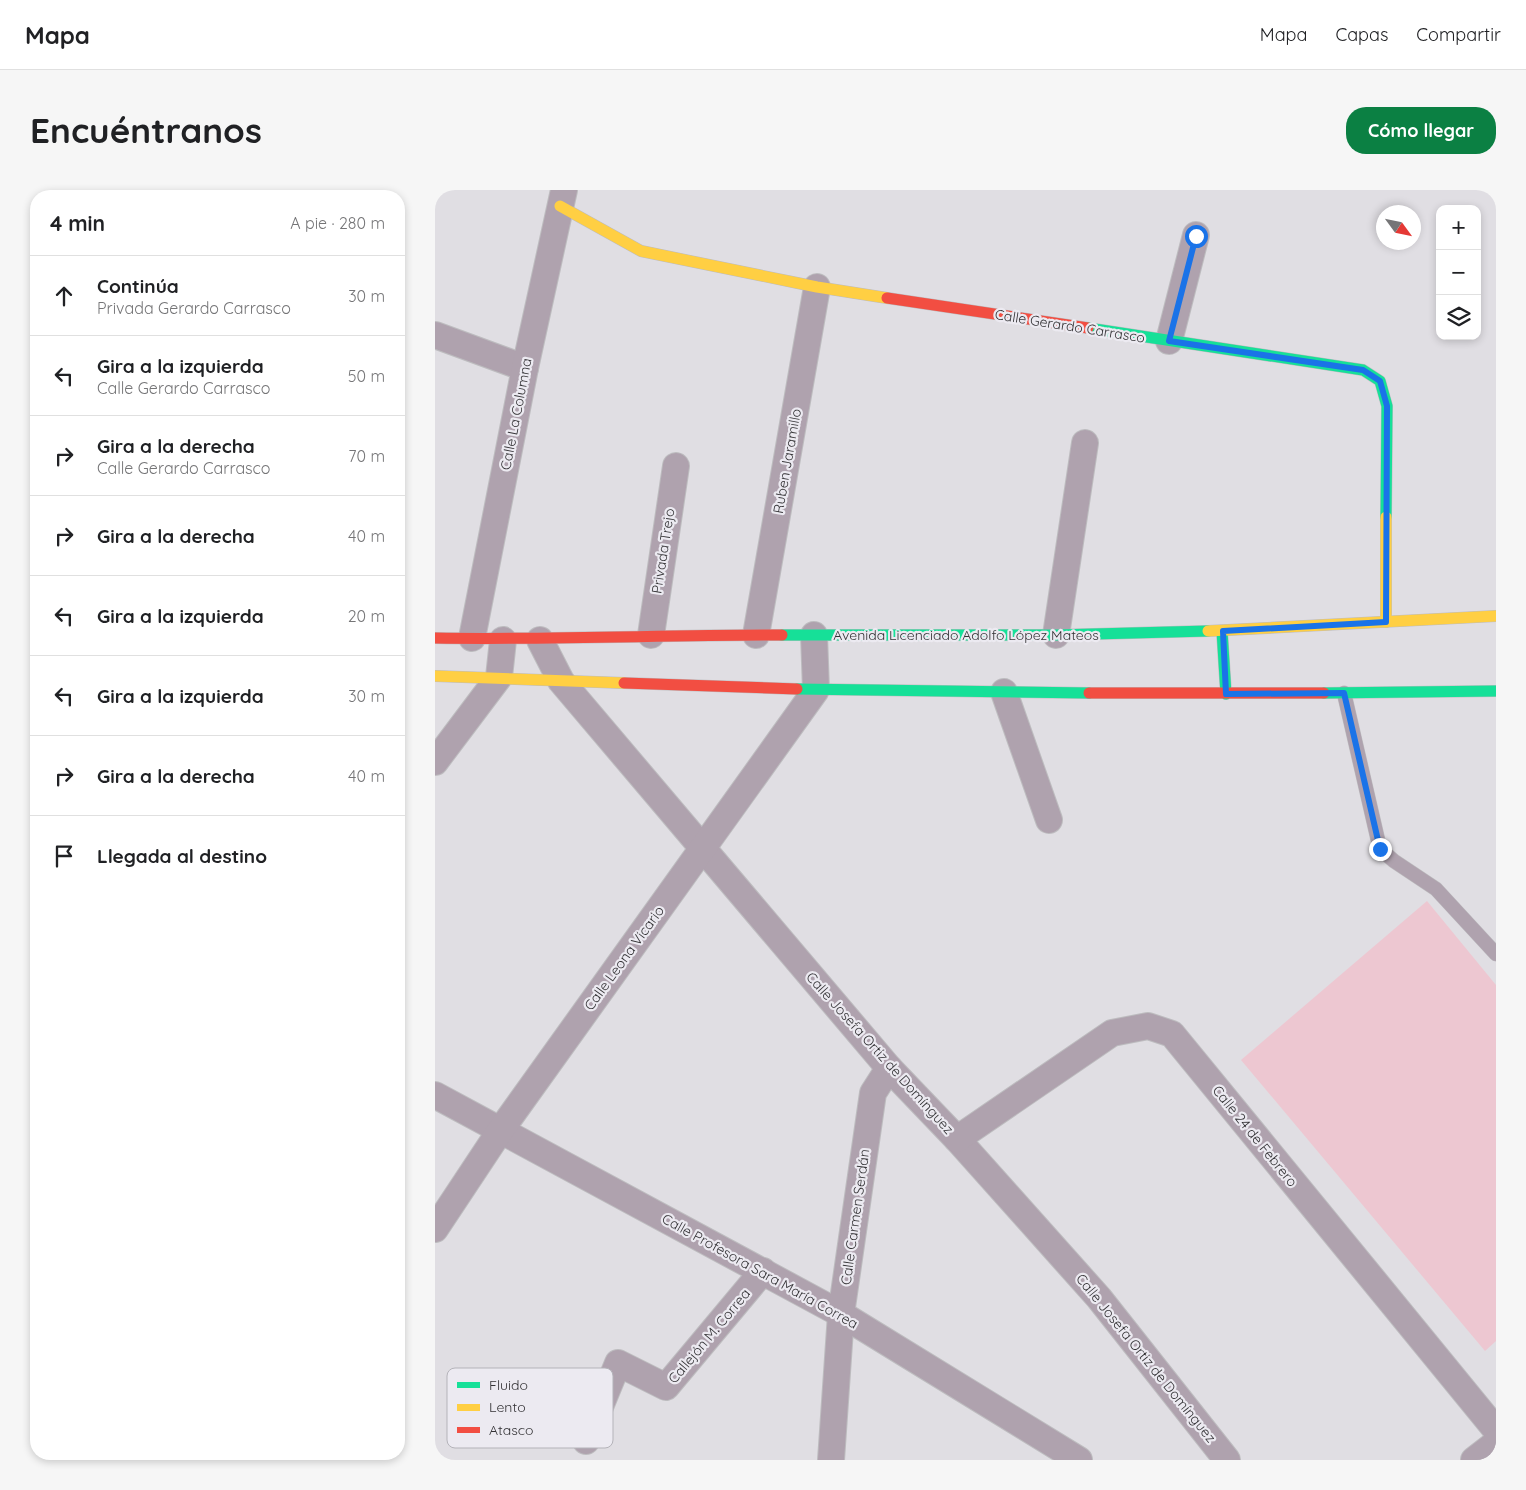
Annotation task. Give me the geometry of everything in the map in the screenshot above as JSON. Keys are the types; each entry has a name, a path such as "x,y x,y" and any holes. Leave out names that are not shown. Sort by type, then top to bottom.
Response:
{"street":[{"name":"Calle Gerardo Carrasco","path":"562,198 641,251 817,287 1363,370 1380,381 1387,406 1386,622"},
{"name":"Calle La Columna","path":"472,638 525,368 562,198"},
{"path":"1169,341 1196,236"},
{"name":"Ruben Jaramillo","path":"756,635 817,287"},
{"path":"435,335 525,368"},
{"path":"1056,635 1085,443"},
{"name":"Privada Trejo","path":"651,635 676,466"},
{"name":"Avenida Licenciado Adolfo López Mateos","path":"435,638 540,640 651,635 1056,635 1223,631 1496,616"},
{"path":"1223,631 1226,694"},
{"path":"814,635 816,690"},
{"path":"435,762 499,677 503,640"},
{"name":"Calle Josefa Ortiz de Domínguez","path":"540,640 561,681 889,1068 957,1139 1099,1298 1227,1460"},
{"path":"435,676 816,690 1226,694 1496,691"},
{"name":"Calle Leona Vicario","path":"435,1229 500,1131 816,690"},
{"path":"1004,692 1049,820"},
{"name":"Calle 24 de Febrero","path":"957,1139 1112,1033 1148,1026 1172,1034 1496,1430"},
{"name":"Calle Carmen Serdán","path":"831,1460 841,1314 873,1094 889,1068"},
{"name":"Calle Profesora Sara María Correa","path":"435,1095 841,1314 1079,1460"},
{"name":"Callejón M. Correa","path":"613,1376 618,1363 666,1387 763,1271"},
{"path":"1474,1460 1496,1442"}],"lane":[{"path":"1344,693 1380,849 1394,861 1436,889 1496,954"}],"shaded area":[{"path":"1427,901 1496,985 1496,1341 1485,1351 1241,1060"}],"traffic: fast":[{"path":"1088,328 1363,370 1380,381 1387,406 1386,517"},
{"path":"782,635 1056,635 1208,631"},
{"path":"1222,631 1226,694"},
{"path":"797,689 1089,693"},
{"path":"1324,693 1496,691"}],"traffic: slow":[{"path":"560,206 641,251 817,287 887,298"},
{"path":"1386,517 1386,622"},
{"path":"1208,631 1496,616"},
{"path":"435,676 624,683"}],"traffic: jam":[{"path":"887,298 1088,328"},
{"path":"435,638 782,635"},
{"path":"624,683 797,689"},
{"path":"1089,693 1324,693"}],"route":[{"path":"1196,236 1169,341 1363,370 1380,381 1387,406 1386,622 1223,631 1226,694 1344,693 1380,849"}]}
